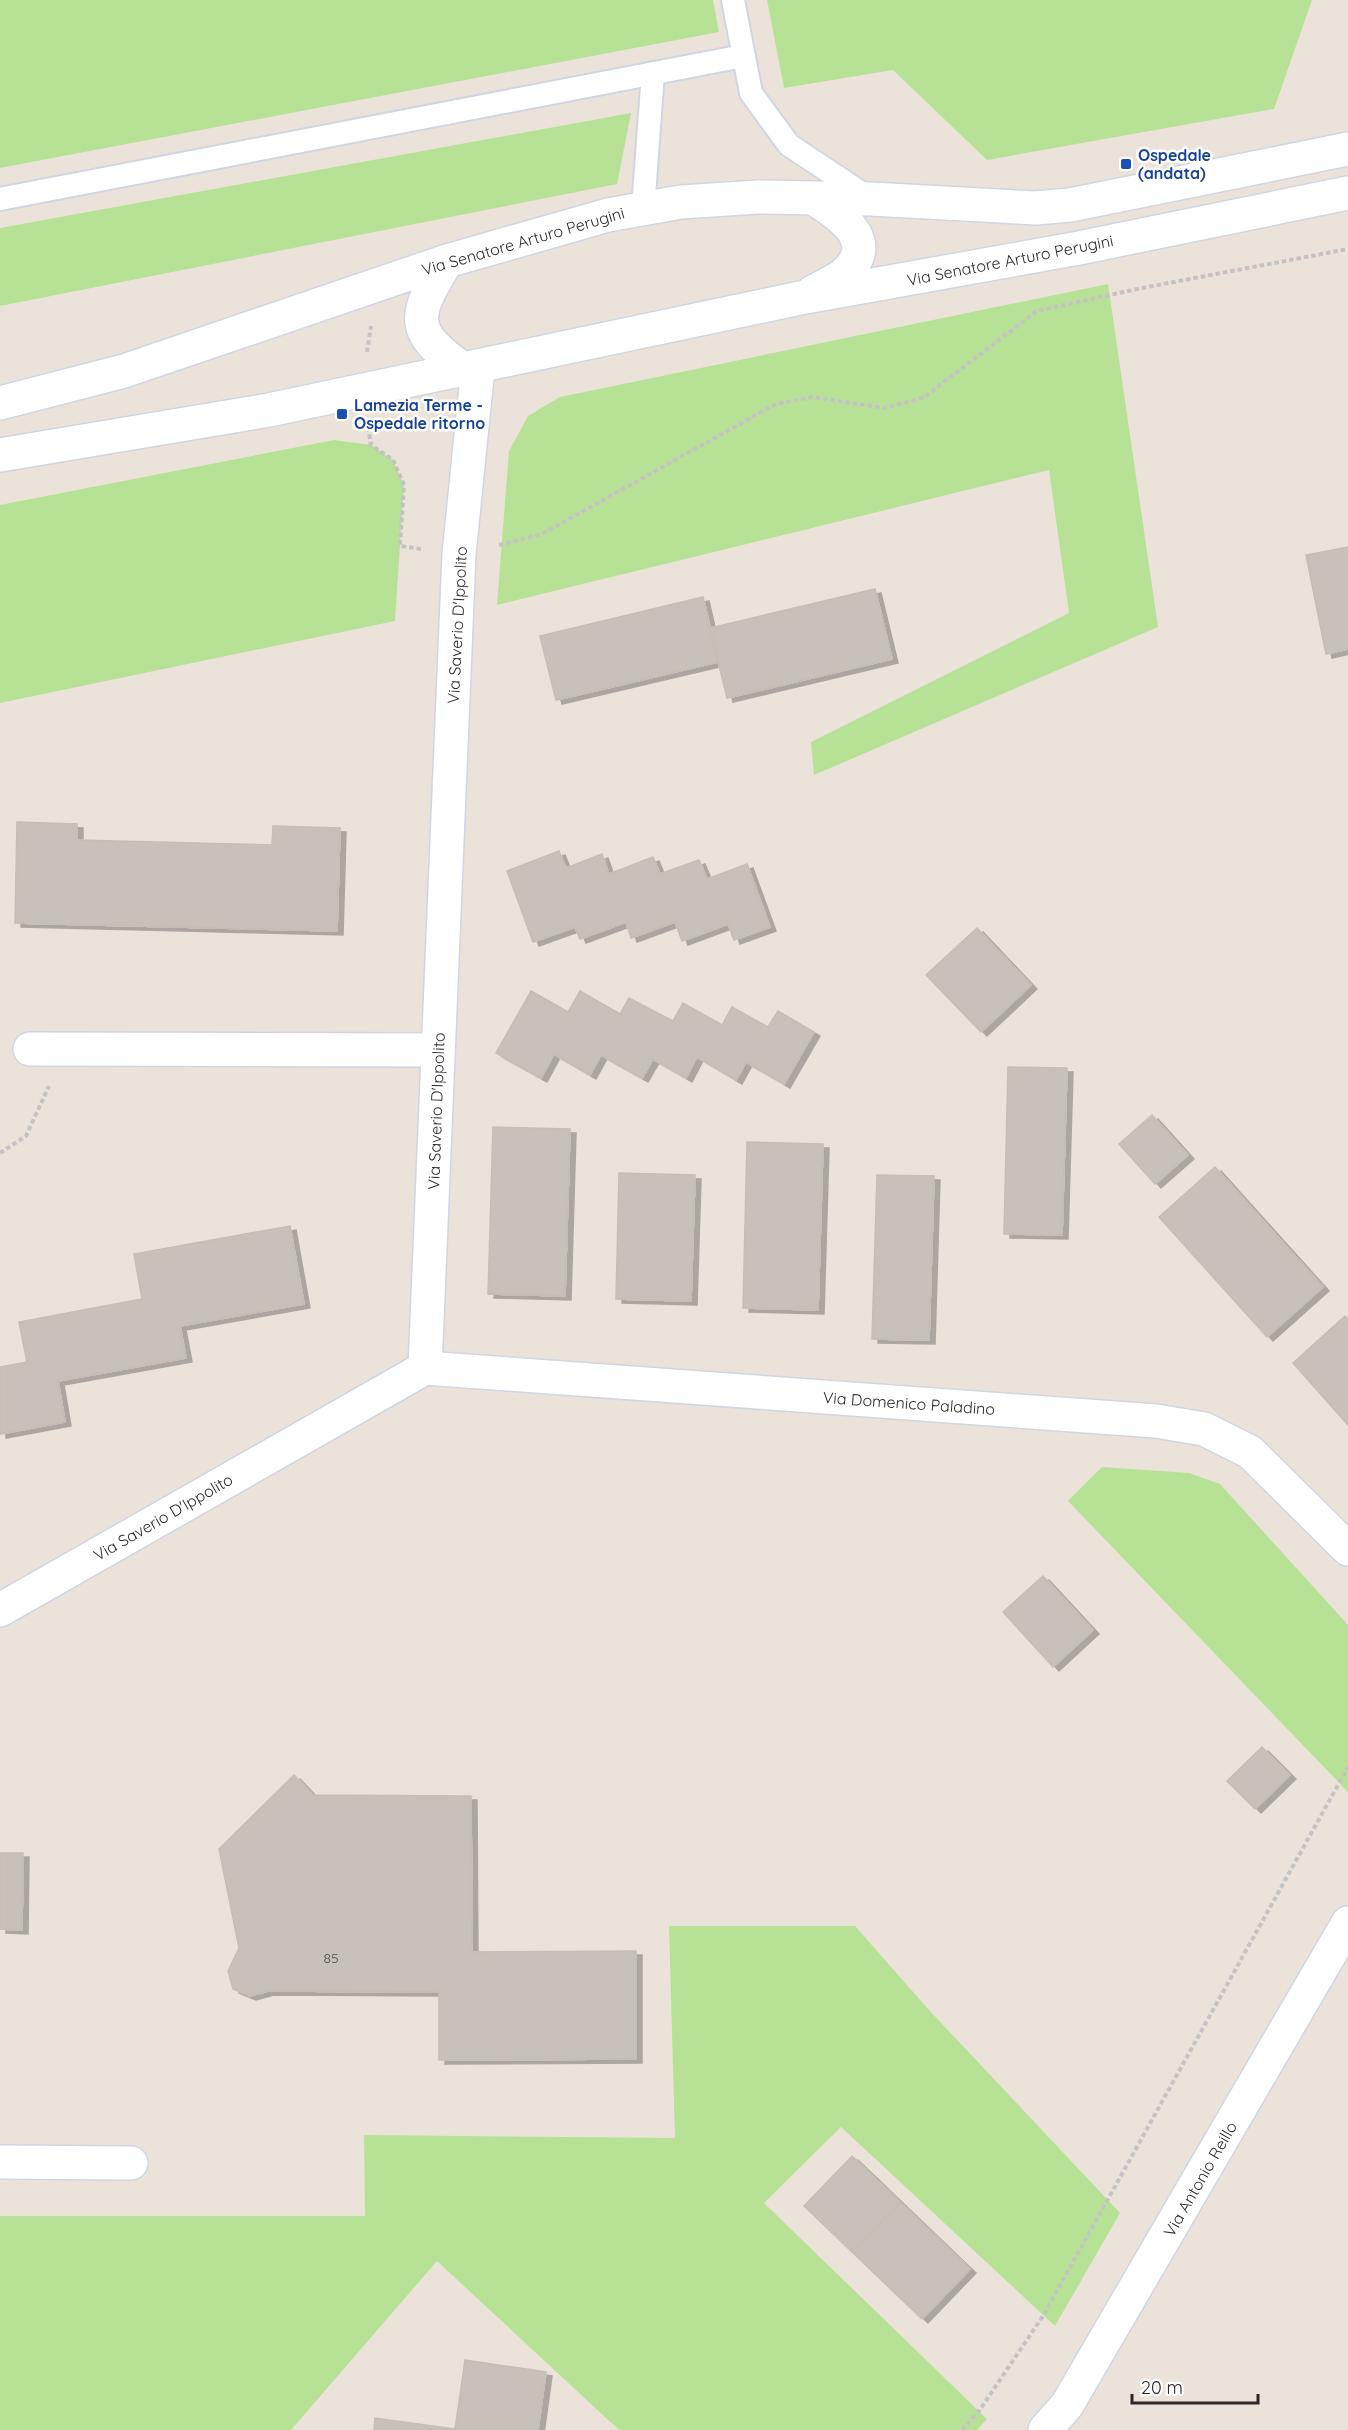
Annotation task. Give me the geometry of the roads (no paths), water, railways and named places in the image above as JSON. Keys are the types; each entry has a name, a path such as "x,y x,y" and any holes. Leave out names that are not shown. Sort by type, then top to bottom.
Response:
{"street":[{"name":"Via Senatore Arturo Perugini","path":"0,403 124,371 447,261 608,215 681,202 758,197 871,199 1036,208 1070,205 1348,149"},
{"name":"Via Senatore Arturo Perugini","path":"0,455 269,410 801,298 1079,248 1348,193"},
{"path":"801,298 842,276 856,259 859,242 853,229 841,216 813,198"},
{"path":"447,261 430,289 421,316 424,333 435,349 471,368"},
{"name":"Via Saverio D'Ippolito","path":"0,1610 425,1368 459,554 471,368"},
{"path":"30,1049 438,1050"},
{"name":"Via Domenico Paladino","path":"425,1368 1156,1421 1204,1429 1250,1452 1348,1549"},
{"name":"Via Antonio Reillo","path":"1045,2430 1067,2405 1348,1923"},
{"path":"0,2162 131,2163"}],"lane":[{"path":"733,0 751,93 789,145 871,199"},
{"path":"0,199 743,56"},
{"path":"643,209 653,73"}],"place":[{"name":"Ospedale (andata)","path":"1126,164"},
{"name":"Lamezia Terme - Ospedale ritorno","path":"342,414"}]}
